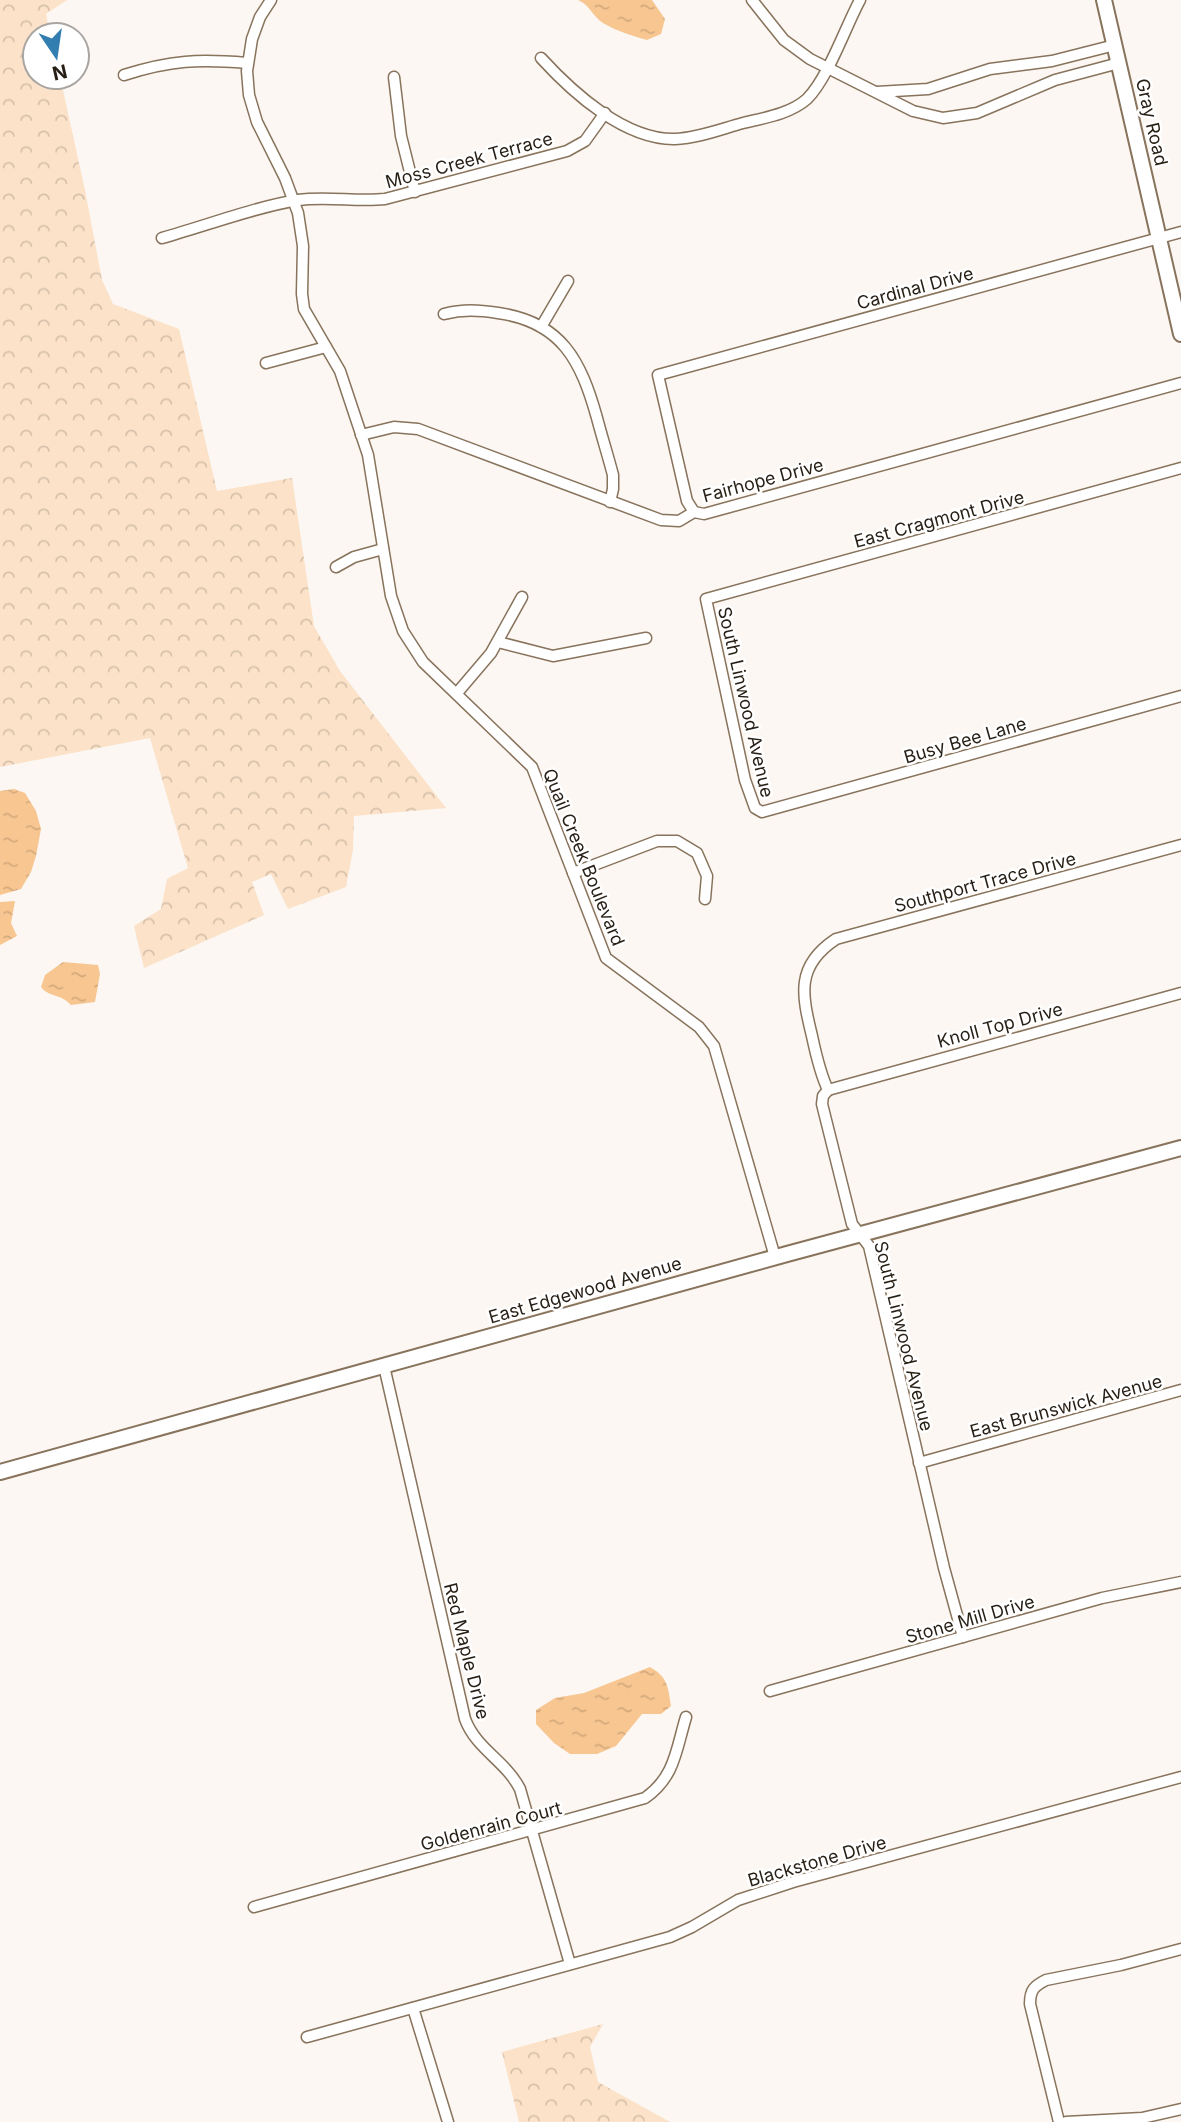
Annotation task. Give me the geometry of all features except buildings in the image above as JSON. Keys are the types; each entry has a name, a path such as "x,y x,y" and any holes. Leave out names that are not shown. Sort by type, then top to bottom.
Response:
{"main road":[{"name":"Gray Road","path":"1104,0 1181,334"},
{"name":"East Edgewood Avenue","path":"0,1472 775,1257 1181,1148"}],"street":[{"name":"Quail Creek Boulevard","path":"271,0 256,28 247,63 249,96 254,115 294,201 303,246 302,304 309,321 340,371 370,465 391,600 402,631 423,662 532,767 606,958 699,1027 715,1046 775,1257"},
{"path":"752,0 776,32 799,52 913,111 943,117 978,113 1055,80 1119,63"},
{"path":"541,58 573,92 640,133 655,137 688,138 794,108 812,93 859,0"},
{"path":"877,92 928,89 990,69 1044,63 1115,45"},
{"path":"124,75 177,61 247,63"},
{"path":"394,77 403,144 415,192"},
{"name":"Moss Creek Terrace","path":"162,238 294,201 378,200 567,151 585,141 606,113"},
{"name":"Cardinal Drive","path":"694,512 687,501 658,375 1181,232"},
{"path":"541,327 568,281"},
{"path":"444,314 479,310 511,315 541,327 571,354 587,382 613,475 610,502"},
{"path":"266,363 326,347"},
{"name":"Fairhope Drive","path":"361,435 394,427 418,429 610,502 667,521 679,521 694,512 704,514 1181,383"},
{"name":"East Cragmont Drive","path":"706,599 1181,468"},
{"path":"336,568 354,557 383,549"},
{"path":"457,693 486,660 522,597"},
{"name":"South Linwood Avenue","path":"706,599 745,780 758,811"},
{"path":"498,642 553,656 646,638"},
{"name":"Busy Bee Lane","path":"758,811 767,811 1181,696"},
{"path":"573,873 657,841 677,841 697,853 706,876 705,899"},
{"name":"Southport Trace Drive","path":"809,967 825,946 836,939 1181,845"},
{"name":"South Linwood Avenue","path":"809,967 803,986 821,1076 828,1090 823,1096 822,1104 852,1224 869,1246 919,1463 963,1637"},
{"name":"Knoll Top Drive","path":"828,1090 1181,993"},
{"name":"Red Maple Drive","path":"384,1366 467,1723 477,1741 501,1762 516,1782 533,1830 570,1964"},
{"name":"East Brunswick Avenue","path":"919,1463 1181,1390"},
{"name":"Stone Mill Drive","path":"769,1691 1120,1594 1181,1582"},
{"name":"Goldenrain Court","path":"254,1907 637,1802 658,1789 671,1768 687,1717"},
{"name":"Blackstone Drive","path":"307,2037 670,1937 738,1900 793,1882 1181,1777"},
{"path":"1059,2122 1030,2004 1030,1994 1036,1985 1046,1980 1121,1965 1181,1949"},
{"path":"413,2008 448,2122"},
{"path":"1066,2122 1142,2118 1181,2109"}],"green space":[{"path":"0,0 67,0 46,14 47,21 21,21 21,91 63,91 102,280 113,304 179,329 217,491 292,478 314,626 340,671 446,808 354,816 353,850 346,887 288,909 271,874 252,882 264,915 144,968 134,926 161,909 167,879 188,868 150,738 0,767"},
{"path":"603,2024 590,2047 598,2082 670,2122 519,2122 502,2052"}],"water":[{"path":"578,0 652,0 665,19 661,34 647,40 619,31 600,20"},
{"path":"14,789 25,793 36,811 41,829 31,872 21,889 0,895 0,791"},
{"path":"15,901 11,923 17,936 0,945 0,902"},
{"path":"63,962 98,965 100,974 95,1002 71,1005 41,987 45,975"},
{"path":"650,1667 664,1679 671,1706 661,1714 642,1714 616,1746 597,1754 570,1754 554,1743 536,1724 536,1710 555,1698 584,1693"}]}
